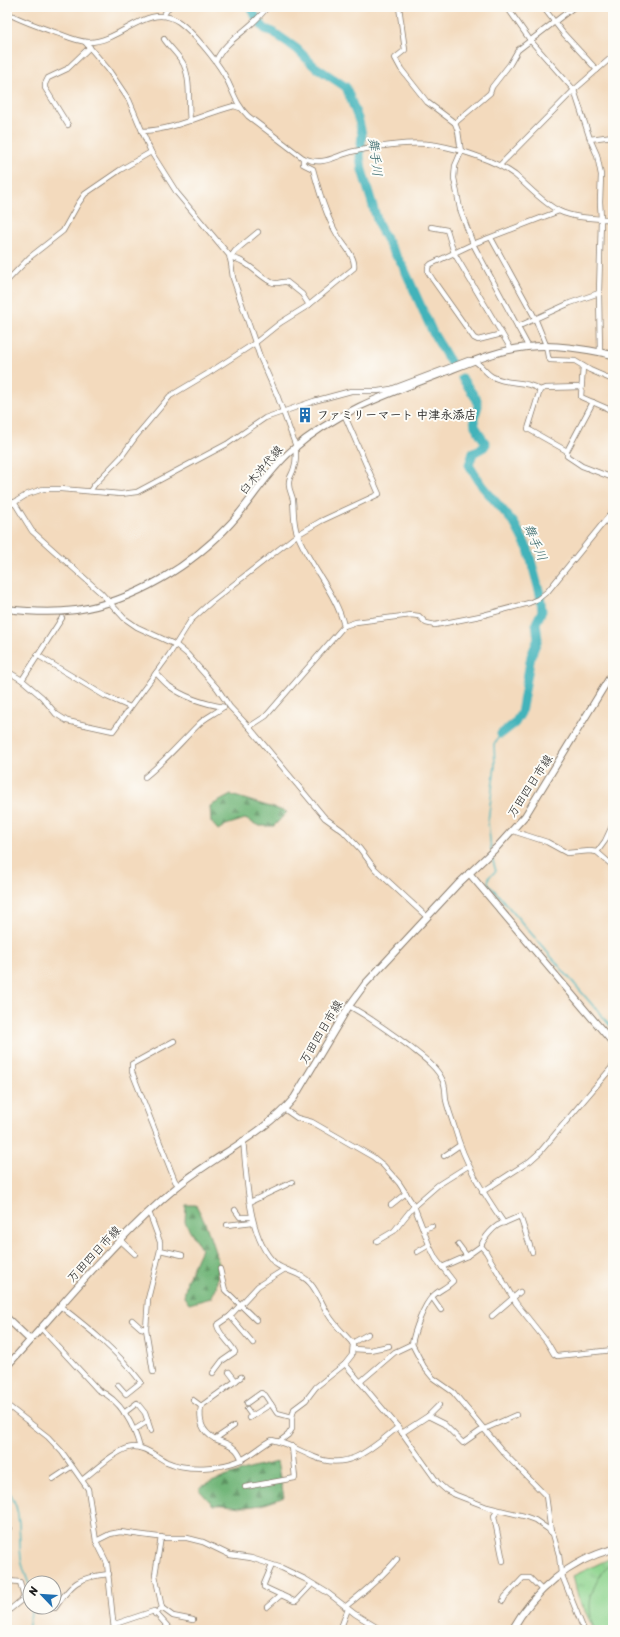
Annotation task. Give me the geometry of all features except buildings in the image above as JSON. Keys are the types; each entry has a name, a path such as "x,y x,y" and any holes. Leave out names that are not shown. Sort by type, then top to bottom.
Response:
{"main road":[{"name":"臼木沖代線","path":"7,609 60,612 88,608 108,602 161,579 181,567 203,550 232,522 278,463 296,447 320,429 344,414 390,392 511,349 528,346 546,345 613,355"},
{"name":"万田四日市線","path":"7,1365 60,1306 149,1212 179,1186 284,1109 294,1098 349,1006 379,968 469,873 513,831 527,812 613,672"},
{"path":"469,873 613,1043"},
{"path":"7,1318 30,1340"},
{"path":"512,1630 531,1601 561,1573 581,1562 613,1549"}],"street":[{"path":"163,16 170,7"},
{"path":"216,61 219,52 256,21 267,7"},
{"path":"399,7 405,50 395,58 401,69 427,102 455,123 461,152 454,178 460,209 473,244 528,346"},
{"path":"507,7 530,40 574,90 590,139 597,155 601,176 600,202 602,219 599,293 600,353"},
{"path":"543,7 554,22 597,70"},
{"path":"455,123 490,93 492,87 510,64 518,50 574,7"},
{"path":"610,7 613,12"},
{"path":"7,13 27,23 85,42 101,42 117,35 148,17 158,15 173,19 181,23 216,61 227,79 240,108 248,116 303,158 311,161 322,162 353,152 407,144 438,145 500,165 559,211 582,217 613,220"},
{"path":"164,39 180,58 186,71 190,121"},
{"path":"85,42 108,69 125,94 151,152 181,199 222,246 230,258 233,278 255,342 296,447 297,452 294,468 289,480 289,488 292,500 293,521 297,534 333,599 344,626"},
{"path":"68,125 45,88 45,84 48,78 67,69 90,47"},
{"path":"500,165 574,90 613,56"},
{"path":"142,131 160,129 190,121 234,106 240,108"},
{"path":"590,139 613,136"},
{"path":"7,281 30,257 63,231 78,204 86,194 120,170 151,152"},
{"path":"90,491 121,457 137,435 170,396 207,374 255,342 280,323 309,305 352,270 354,265 352,258 337,234 319,190 313,169 303,164 303,158"},
{"path":"502,334 478,340 474,338 428,272 428,267 431,264 473,244 559,211"},
{"path":"431,227 447,230 454,253 511,349"},
{"path":"230,258 235,251 258,232"},
{"path":"491,238 535,318 546,345 550,360 575,361 590,370 613,380"},
{"path":"230,258 240,260 272,283 287,282 302,294 309,305"},
{"path":"517,327 570,303 599,293"},
{"path":"7,507 28,494 43,489 126,494 142,490 227,444 259,421 282,411 351,391 378,391 391,389 468,360 475,361 487,374 500,381 527,384 540,390 545,388 581,387"},
{"path":"583,366 581,397 613,411"},
{"path":"540,390 528,428 567,451"},
{"path":"593,402 567,451 567,456 582,466 613,478"},
{"path":"7,671 22,680 42,697 56,714 67,721 113,731 176,645 191,620 210,603 297,534 379,494 344,414"},
{"path":"14,502 32,531 101,593 108,602 132,625 176,645 187,654 217,688 230,707 249,727 325,818 343,831 360,849 375,869 427,917"},
{"path":"249,727 266,716 344,626 356,622 411,615 419,616 426,624 435,625 480,616 529,603 538,599 548,591 613,511"},
{"path":"22,680 62,618"},
{"path":"37,655 105,696 130,707"},
{"path":"156,673 169,686 202,702 223,707 230,707"},
{"path":"145,777 168,758 199,724 206,718 216,714 223,707"},
{"path":"597,852 605,841 613,824"},
{"path":"513,831 547,842 567,853 590,851 597,852 613,866"},
{"path":"349,1006 382,1025 425,1059 443,1079 446,1100 468,1166 479,1183 482,1192 504,1223"},
{"path":"174,1041 132,1064 132,1072 175,1180 179,1186"},
{"path":"482,1192 530,1161 540,1152 613,1066"},
{"path":"284,1109 297,1118 312,1122 374,1157 383,1165 414,1206 428,1245 453,1281 432,1297 418,1323 412,1344 424,1367 433,1378 453,1392 504,1453 546,1496 551,1532 559,1555 561,1573 584,1630"},
{"path":"243,1140 252,1219 259,1238 269,1256 276,1263 300,1275 309,1282 337,1329 352,1343 353,1349 352,1355 345,1364 316,1387 306,1400 294,1409 292,1429 288,1435 280,1441"},
{"path":"444,1156 460,1145"},
{"path":"377,1241 394,1230 414,1206 438,1185 468,1166"},
{"path":"250,1202 292,1182"},
{"path":"391,1205 406,1194"},
{"path":"235,1210 240,1218 252,1219"},
{"path":"149,1212 160,1242 160,1250 148,1299 146,1329 153,1372"},
{"path":"442,1267 468,1256 481,1246 483,1240 501,1223 520,1216 532,1252"},
{"path":"227,1225 234,1226 252,1219"},
{"path":"423,1229 432,1226"},
{"path":"121,1241 135,1254"},
{"path":"458,1244 468,1256"},
{"path":"417,1252 428,1245"},
{"path":"481,1246 513,1298 554,1354 557,1356 613,1350"},
{"path":"160,1250 182,1255"},
{"path":"220,1268 225,1290 256,1320"},
{"path":"213,1373 222,1361 235,1352 232,1345 218,1330 217,1325 230,1316 258,1286 286,1269"},
{"path":"492,1316 520,1292"},
{"path":"432,1297 441,1310"},
{"path":"60,1306 105,1342 124,1360 141,1382 126,1394 118,1385"},
{"path":"230,1316 253,1343"},
{"path":"132,1320 141,1328 146,1329"},
{"path":"41,1328 98,1390 105,1393 116,1402 134,1430 140,1448"},
{"path":"352,1343 368,1334"},
{"path":"360,1382 395,1352 412,1344"},
{"path":"353,1349 370,1350 389,1346"},
{"path":"345,1364 398,1427 438,1483 456,1495 498,1510 535,1520 551,1532"},
{"path":"229,1372 236,1381"},
{"path":"201,1406 241,1377"},
{"path":"247,1403 261,1393 266,1395 277,1413 292,1417"},
{"path":"194,1400 201,1406"},
{"path":"124,1413 138,1403 145,1413 151,1431"},
{"path":"247,1409 251,1417 271,1404"},
{"path":"7,1405 48,1438 62,1452 71,1467 88,1488 96,1541 107,1563 110,1602 115,1624 114,1630"},
{"path":"402,1433 428,1416 439,1405"},
{"path":"201,1406 200,1423 205,1430 215,1439 225,1442 236,1449 242,1460"},
{"path":"428,1416 444,1424 462,1443 484,1429 516,1415"},
{"path":"134,1430 148,1421"},
{"path":"215,1439 234,1426"},
{"path":"82,1480 125,1449 133,1447 140,1448 167,1462 181,1467 220,1467 242,1460 272,1440 280,1441 316,1458 338,1462 347,1461 362,1454 398,1427"},
{"path":"246,1487 295,1478 292,1446"},
{"path":"53,1479 71,1467"},
{"path":"498,1510 494,1516 503,1561"},
{"path":"96,1541 110,1534 120,1532 192,1539 209,1544 230,1556 251,1558 272,1564 312,1584 381,1630"},
{"path":"161,1537 155,1576 162,1608 173,1616 193,1620"},
{"path":"340,1630 347,1608 397,1559"},
{"path":"272,1564 264,1587 296,1601 312,1584"},
{"path":"62,1598 67,1591 84,1578 109,1574"},
{"path":"503,1601 523,1578 530,1578 542,1590"},
{"path":"7,1580 9,1582 20,1582 22,1590"},
{"path":"267,1606 281,1595"},
{"path":"7,1612 22,1600"},
{"path":"155,1614 162,1608"},
{"path":"115,1624 154,1611 155,1614 171,1630"},
{"path":"366,1630 369,1623"}],"green space":[{"path":"231,795 287,812 274,826 259,826 245,819 226,825 218,830 211,822 210,806"},
{"path":"186,1205 196,1205 205,1222 219,1264 216,1288 211,1298 189,1304 184,1297 187,1280 201,1249 185,1222"},
{"path":"277,1462 284,1497 279,1499 247,1507 213,1505 200,1491 200,1487 219,1479"},
{"path":"613,1557 613,1630 594,1630 578,1596 573,1576"},
{"path":"613,1563 613,1630 594,1630 590,1609 591,1596 600,1576 609,1565"}],"waterway":[{"name":"舞手川","path":"250,7 265,29 273,32 297,49 314,66 346,87 359,121 362,134 360,156 362,170 379,226 403,266 433,333 451,363"},
{"name":"舞手川","path":"462,378 477,400 478,406 474,419 475,426 486,444 484,447 473,453 469,465 482,486 514,523 528,549 540,594 542,611 536,623 538,639 531,656 521,713 515,723 501,734"},
{"path":"491,850 488,821 495,766 494,744 501,734"},
{"path":"491,855 496,871 489,877 488,883 613,1029"},
{"path":"7,1489 16,1505 18,1513 20,1549 25,1575"},
{"path":"28,1630 31,1615"}],"place":[{"name":"ファミリーマート 中津永添店","path":"305,415"}]}
